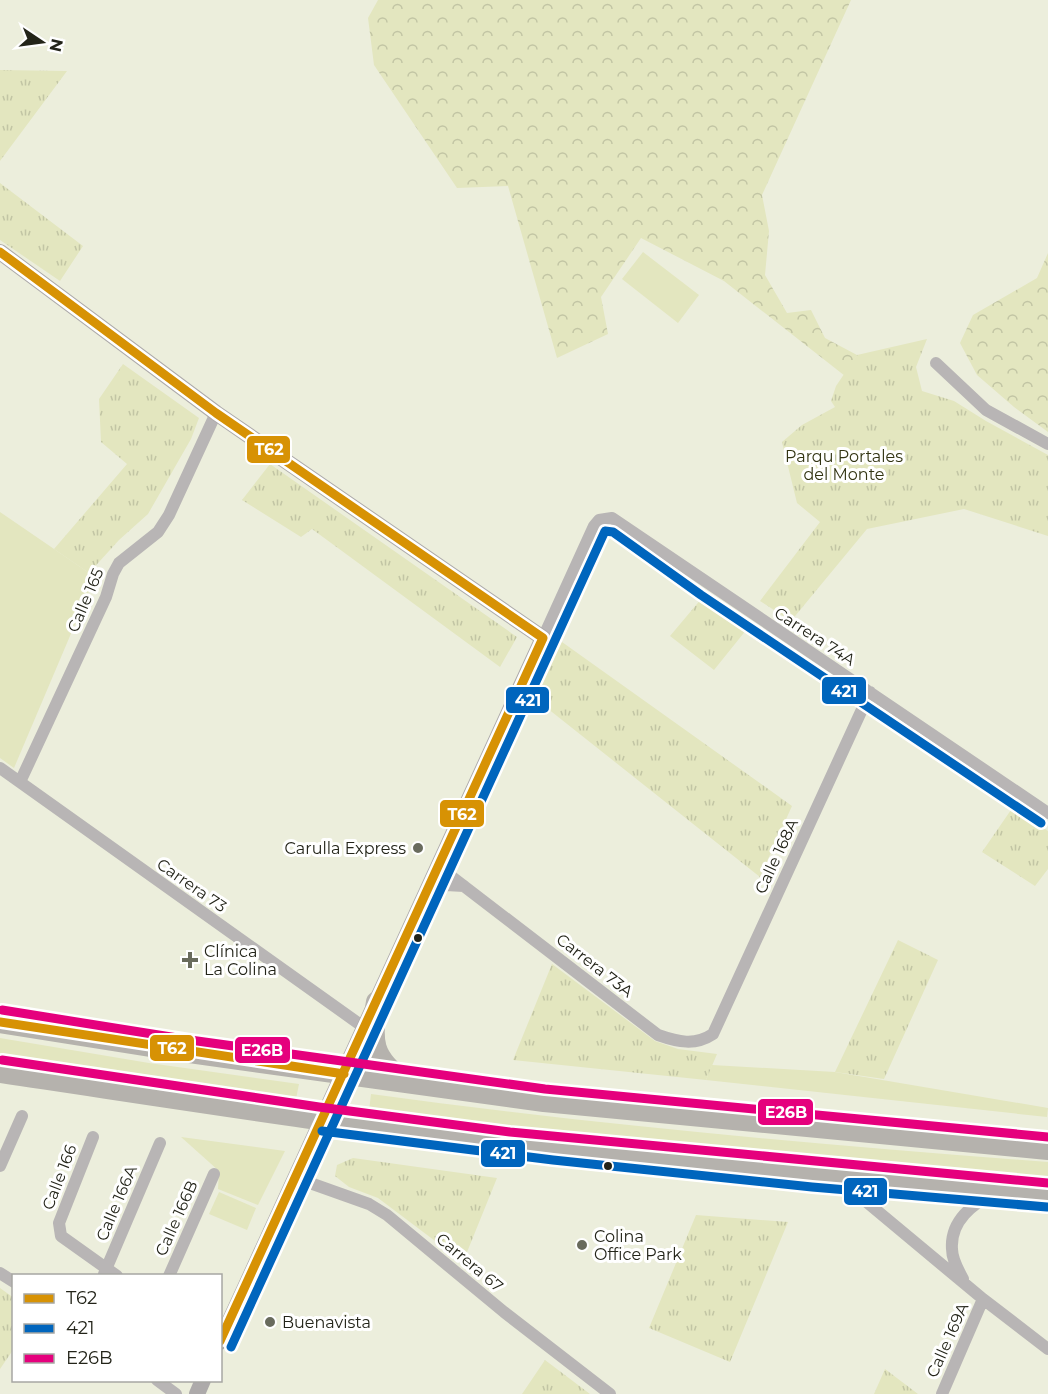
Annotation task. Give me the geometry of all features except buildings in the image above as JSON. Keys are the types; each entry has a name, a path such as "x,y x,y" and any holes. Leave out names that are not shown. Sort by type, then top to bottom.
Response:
{"highway":[{"path":"377,1002 372,1036 374,1047 385,1066 405,1082"},
{"path":"0,1022 188,1052 544,1101 1048,1149"},
{"path":"0,1072 323,1119 508,1143 813,1175 1048,1195"}],"street":[{"path":"0,252 216,413 543,638 440,867 222,1338"},
{"path":"936,363 986,410 1048,444"},
{"name":"Calle 165","path":"20,782 106,597 113,574 126,557 158,532 169,514 216,413"},
{"name":"Carrera 74A","path":"543,638 594,526 599,520 605,518 618,521 708,585 1048,813"},
{"name":"Calle 168A","path":"713,1034 870,692"},
{"name":"Carrera 73","path":"0,768 365,1028"},
{"name":"Carrera 73A","path":"440,867 658,1035 677,1042 690,1042 702,1041 713,1034"},
{"path":"428,893 446,885 466,886"},
{"path":"205,914 214,903"},
{"path":"0,1166 22,1116"},
{"name":"Calle 166","path":"93,1137 58,1230 61,1236 109,1273"},
{"name":"Calle 166A","path":"109,1273 160,1143"},
{"name":"Calle 166B","path":"169,1274 214,1174"},
{"path":"813,1175 863,1199 983,1299 1048,1349"},
{"name":"Carrera 67","path":"296,1178 369,1204 387,1215 504,1312 610,1394"},
{"path":"967,1286 951,1250 952,1239 966,1210 978,1201 999,1191"},
{"name":"Calle 169A","path":"942,1394 983,1299"},
{"path":"160,1382 176,1394"}],"green space":[{"path":"378,0 851,0 762,195 769,231 765,275 787,313 811,310 825,338 857,355 845,376 724,281 641,238 601,297 608,334 557,358 508,186 457,188 374,65 368,18"},
{"path":"0,70 67,71 0,161"},
{"path":"0,183 83,246 60,281 0,240"},
{"path":"643,252 699,295 678,323 622,279"},
{"path":"1048,253 1048,432 977,375 960,343 973,315 1037,278"},
{"name":"Parqu Portales del Monte","path":"927,339 916,367 922,391 954,401 1048,455 1048,536 964,509 867,529 791,621 760,601 820,522 797,503 782,442 802,425 835,407 831,401 836,386 857,355"},
{"path":"123,364 199,418 191,439 148,514 119,540 89,573 54,549 127,464 101,442 99,399"},
{"path":"270,464 517,637 500,667 312,529 301,537 242,500"},
{"path":"0,512 95,577 14,768 0,758"},
{"path":"702,598 747,629 714,670 670,636"},
{"path":"555,637 792,806 760,877 528,693"},
{"path":"1013,807 1048,831 1048,869 1035,886 982,852"},
{"path":"898,940 938,960 884,1079 835,1072"},
{"path":"552,964 655,1041 678,1049 717,1054 706,1080 513,1060"},
{"path":"0,1038 149,1063 299,1084 296,1099 191,1086 0,1054"},
{"path":"712,1065 835,1072 1048,1108 1047,1117 706,1080"},
{"path":"371,1094 709,1133 1048,1162 1048,1179 623,1140 369,1111"},
{"path":"181,1137 285,1151 258,1205 218,1189 219,1171"},
{"path":"353,1158 497,1178 463,1262 378,1198 349,1187 335,1176 337,1165"},
{"path":"219,1192 256,1208 247,1230 209,1214"},
{"path":"696,1215 788,1222 730,1362 649,1328"},
{"path":"0,1288 12,1297 12,1351 0,1369"},
{"path":"545,1360 590,1394 522,1394"},
{"path":"885,1369 918,1394 874,1394"}],"transit line":[{"name":"T62","path":"0,252 216,413 543,638"},
{"name":"421","path":"231,1347 605,531 613,532 701,595 1041,823"},
{"name":"T62","path":"222,1337 543,638"},
{"name":"E26B","path":"2,1010 190,1040 545,1089 1048,1137"},
{"name":"T62","path":"0,1022 344,1074"},
{"name":"E26B","path":"2,1060 319,1107 510,1132 1048,1183"},
{"name":"421","path":"322,1131 553,1160 812,1187 1047,1207"}],"place":[{"name":"Carulla Express","path":"418,848"},
{"name":"Clínica La Colina","path":"190,960"},
{"name":"Colina Office Park","path":"582,1245"},
{"name":"Buenavista","path":"270,1322"}]}
